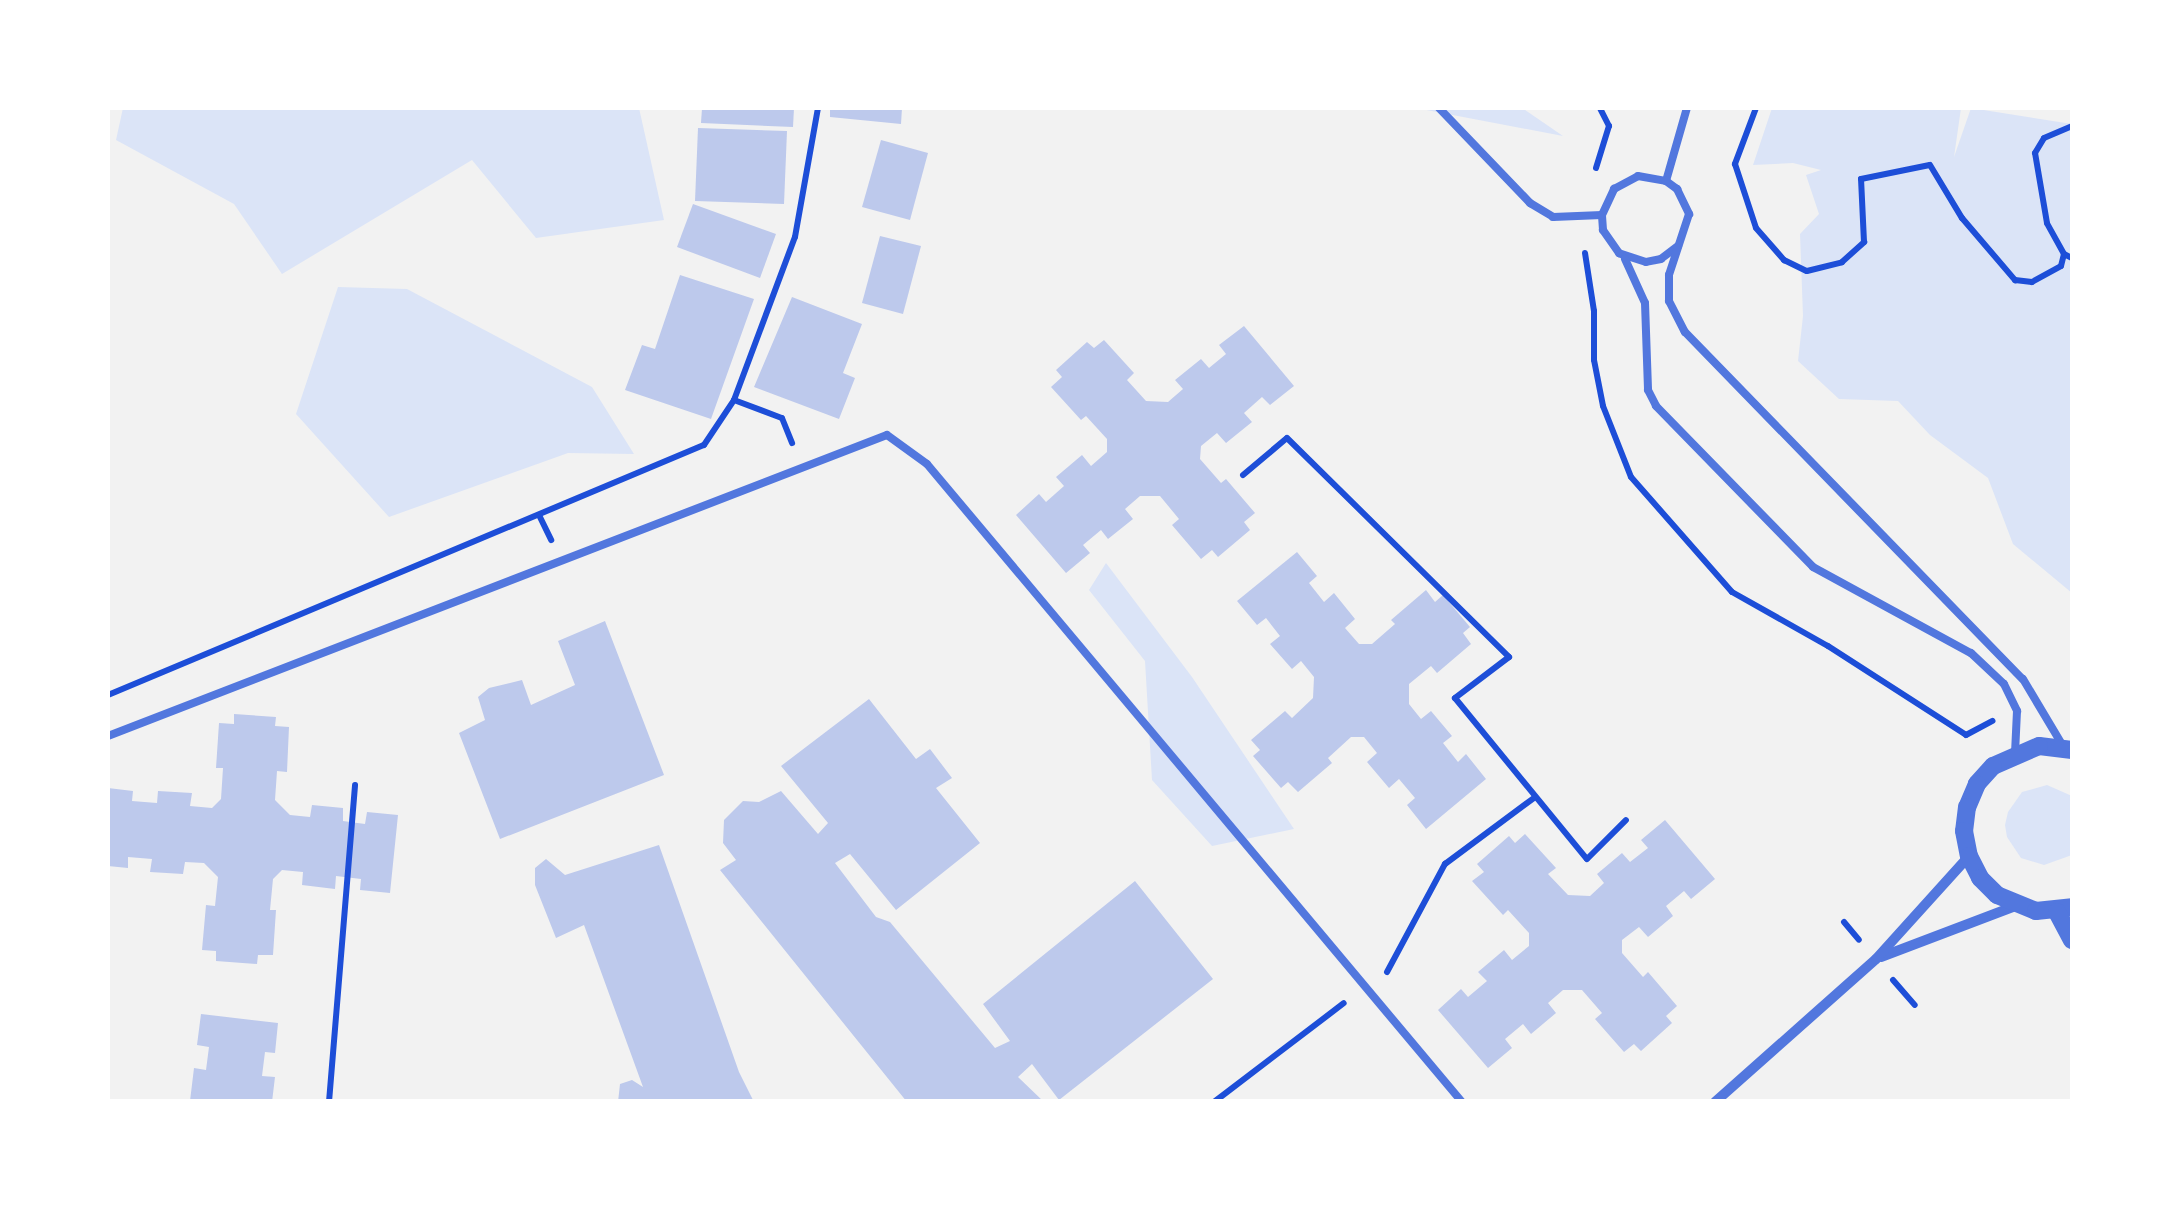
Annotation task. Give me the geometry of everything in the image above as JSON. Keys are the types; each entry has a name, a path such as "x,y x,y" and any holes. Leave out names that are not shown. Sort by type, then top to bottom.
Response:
{"street":[{"path":"2015,906 1980,878 1968,856 1964,831 1967,807 1977,784 1993,766 2015,752 2039,746 2068,748"},
{"path":"1715,1102 1876,959 1968,856"},
{"path":"1876,959 2015,906 2065,910 2072,940"}],"lane":[{"path":"1438,108 1530,203 1554,216 1602,215"},
{"path":"1666,181 1687,108"},
{"path":"2015,752 2018,711 2004,684 1971,654 1813,567 1656,406 1648,390 1645,303 1624,256 1610,243 1602,215 1605,201 1625,181 1638,176 1666,181 1685,200 1689,214 1669,275 1669,301 1685,332 2023,679 2068,748"},
{"path":"1624,256 1646,262 1660,259 1678,246"},
{"path":"108,736 887,436 927,464 1462,1102"}],"path":[{"path":"108,695 704,445 734,400 800,221 818,108"},
{"path":"1756,108 1735,164 1756,228 1784,260 1808,271 1842,262 1864,242 1861,179 1930,166 1962,218 2015,280 2032,282 2062,266 2068,256 2047,224 2034,153 2044,138 2072,126"},
{"path":"734,400 782,418 797,454"},
{"path":"1243,475 1287,438 1509,656 1455,698 1587,858 1626,820"},
{"path":"329,1102 355,786"},
{"path":"1214,1102 1387,973 1445,864 1534,798"}],"shaded area":[{"path":"123,108 639,108 664,220 536,238 472,160 282,274 234,204 116,140"},
{"path":"1416,108 1522,108 1563,136"},
{"path":"1772,108 1961,108 1954,157 1971,108 2072,124 2072,593 2013,544 1988,478 1930,435 1898,401 1839,399 1798,361 1803,316 1800,234 1819,214 1806,175 1821,170 1793,163 1753,165"},
{"path":"338,287 407,289 592,387 634,454 568,453 389,517 296,414"},
{"path":"1106,563 1192,677 1294,829 1212,846 1152,780 1145,661 1089,590"},
{"path":"2047,785 2072,796 2072,855 2044,865 2021,858 2007,837 2005,825 2008,812 2022,792"}],"building":[{"path":"702,108 794,108 793,127 701,123"},
{"path":"830,108 902,108 901,124 830,117"},
{"path":"698,128 787,131 784,204 695,201"},
{"path":"881,140 928,153 910,220 862,207"},
{"path":"693,204 776,234 760,278 677,247"},
{"path":"880,236 921,246 903,314 862,303"},
{"path":"680,275 754,299 711,419 625,390 642,345 655,349"},
{"path":"792,297 862,324 843,373 855,378 839,419 754,387"},
{"path":"1244,326 1294,386 1270,405 1262,397 1244,413 1252,422 1226,443 1217,433 1201,446 1200,459 1221,483 1226,479 1255,513 1244,522 1250,530 1218,557 1212,550 1201,559 1172,525 1179,519 1160,496 1140,496 1125,509 1133,519 1108,539 1101,530 1083,545 1090,553 1066,573 1016,515 1039,494 1046,502 1064,486 1056,477 1082,455 1091,466 1107,452 1107,439 1086,416 1081,420 1051,387 1062,377 1056,370 1087,342 1094,348 1104,340 1134,373 1127,380 1146,401 1168,402 1183,389 1175,380 1201,359 1209,368 1226,354 1219,345"},
{"path":"1297,552 1317,576 1309,583 1324,602 1334,593 1355,619 1345,628 1359,644 1372,644 1395,624 1391,620 1426,590 1435,602 1443,595 1470,627 1463,633 1471,644 1437,673 1431,666 1409,684 1409,704 1421,719 1431,711 1452,736 1443,743 1458,762 1466,754 1486,779 1426,829 1407,805 1415,798 1399,779 1389,788 1367,762 1377,753 1364,737 1351,737 1328,758 1332,763 1298,792 1288,782 1281,788 1253,756 1260,750 1251,740 1285,711 1292,718 1313,698 1314,677 1301,661 1292,669 1270,644 1280,636 1266,618 1257,625 1237,601"},
{"path":"605,621 664,775 500,839 459,733 485,720 478,697 489,688 522,680 531,705 575,685 558,641"},
{"path":"869,699 916,759 930,749 952,778 936,788 980,843 896,910 850,854 835,863 876,917 890,922 995,1048 1010,1041 983,1004 1135,881 1213,979 1059,1100 1032,1064 1018,1077 1044,1102 907,1102 720,870 736,860 723,843 724,820 743,801 759,802 781,791 818,834 828,823 781,766"},
{"path":"234,714 276,717 275,726 289,727 287,772 277,771 275,800 290,815 310,817 312,805 343,808 343,821 365,824 367,812 398,815 390,893 360,890 361,879 336,876 335,889 302,885 303,872 282,870 273,879 273,955 258,955 257,964 216,961 216,951 202,950 206,905 215,906 218,877 204,863 185,862 183,874 150,872 152,859 128,857 128,868 108,866 108,788 133,791 132,801 157,803 158,791 192,793 190,806 212,808 221,799 223,768 216,768 219,723 234,724"},
{"path":"1665,820 1715,879 1691,899 1684,891 1666,906 1673,916 1648,937 1639,927 1622,940 1622,953 1643,977 1648,972 1677,1006 1666,1016 1672,1023 1641,1051 1634,1044 1624,1052 1595,1019 1602,1013 1582,990 1563,990 1548,1003 1556,1013 1531,1034 1523,1024 1505,1039 1512,1048 1488,1068 1438,1010 1461,989 1468,997 1487,981 1478,972 1504,950 1512,960 1529,946 1529,933 1508,910 1503,915 1472,881 1484,872 1477,864 1509,836 1515,843 1525,834 1556,868 1548,874 1568,895 1590,896 1604,883 1597,874 1622,853 1630,862 1648,848 1641,840"},
{"path":"659,845 739,1072 754,1102 618,1102 620,1084 632,1080 643,1087 584,925 556,938 535,885 535,868 546,859 565,875"},
{"path":"201,1014 278,1023 275,1053 265,1052 262,1076 275,1077 272,1102 190,1101 194,1068 206,1070 209,1047 197,1045"}]}
